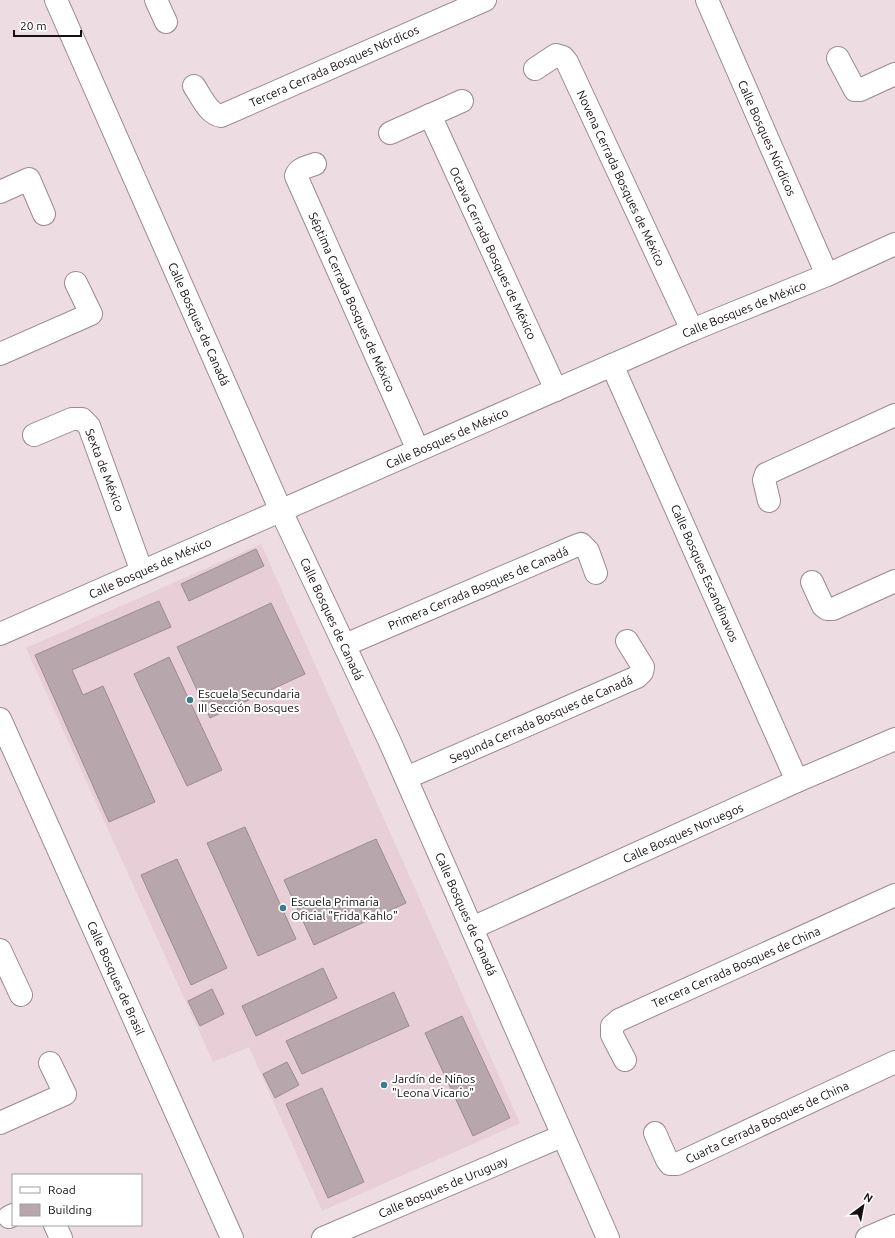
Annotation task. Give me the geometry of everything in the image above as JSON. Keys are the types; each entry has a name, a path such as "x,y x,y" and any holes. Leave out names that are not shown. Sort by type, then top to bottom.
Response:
{"street":[{"name":"Calle Bosques de Canadá","path":"56,0 281,511 406,778 608,1238"},
{"path":"156,0 166,22"},
{"name":"Tercera Cerrada Bosques Nórdicos","path":"194,86 210,111 220,116 485,0"},
{"name":"Calle Bosques Nórdicos","path":"707,0 827,275"},
{"name":"Novena Cerrada Bosques de México","path":"535,69 556,55 563,56 567,62 692,330"},
{"path":"838,58 855,90 860,90 895,74"},
{"path":"390,133 462,101"},
{"name":"Octava Cerrada Bosques de México","path":"430,115 556,390"},
{"name":"Séptima Cerrada Bosques de México","path":"315,164 300,170 296,173 296,176 418,450"},
{"path":"0,192 29,179 44,214"},
{"name":"Calle Bosques de México","path":"0,634 692,330 827,275 895,244"},
{"path":"0,354 91,314 76,283"},
{"name":"Calle Bosques Escandinavos","path":"612,365 797,781"},
{"path":"769,501 764,480 766,474 895,414"},
{"name":"Sexta de México","path":"34,435 72,419 82,418 89,426 142,572"},
{"name":"Primera Cerrada Bosques de Canadá","path":"345,645 582,544 588,551 596,573"},
{"path":"812,582 823,606 827,610 833,609 895,581"},
{"name":"Segunda Cerrada Bosques de Canadá","path":"406,778 637,677 642,672 643,667 627,641"},
{"name":"Calle Bosques de Brasil","path":"0,719 232,1238"},
{"name":"Calle Bosques Noruegos","path":"472,928 797,781 895,739"},
{"name":"Tercera Cerrada Bosques de China","path":"625,1060 612,1035 612,1026 619,1020 895,895"},
{"path":"2,958 21,995"},
{"name":"Cuarta Cerrada Bosques de China","path":"655,1133 667,1160 670,1164 677,1164 895,1062"},
{"path":"0,1123 65,1094 50,1063"},
{"name":"Calle Bosques de Uruguay","path":"323,1238 562,1136"},
{"path":"55,1226 60,1238"},
{"path":"867,1238 895,1226"}],"shaded area":[{"path":"261,544 520,1123 322,1211 249,1047 213,1062 26,648"}],"building":[{"path":"256,549 264,566 189,601 181,584"},
{"path":"159,601 171,627 72,670 83,695 103,686 155,802 109,822 35,655"},
{"path":"271,603 305,674 210,718 177,647"},
{"path":"169,657 222,770 187,786 134,674"},
{"path":"245,827 296,939 258,956 207,843"},
{"path":"376,839 406,903 314,945 284,880"},
{"path":"177,859 227,968 191,985 141,875"},
{"path":"323,968 337,998 256,1036 242,1006"},
{"path":"212,989 224,1014 200,1026 188,1001"},
{"path":"394,992 409,1026 302,1074 286,1041"},
{"path":"462,1016 510,1118 473,1136 425,1033"},
{"path":"287,1062 299,1085 275,1098 263,1074"},
{"path":"322,1088 364,1182 328,1198 286,1104"}],"place":[{"name":"Escuela Secundaria III Sección Bosques","path":"190,700"},
{"name":"Escuela Primaria Oficial \"Frida Kahlo\"","path":"283,908"},
{"name":"Jardín de Niños \"Leona Vicario\"","path":"384,1085"}]}
